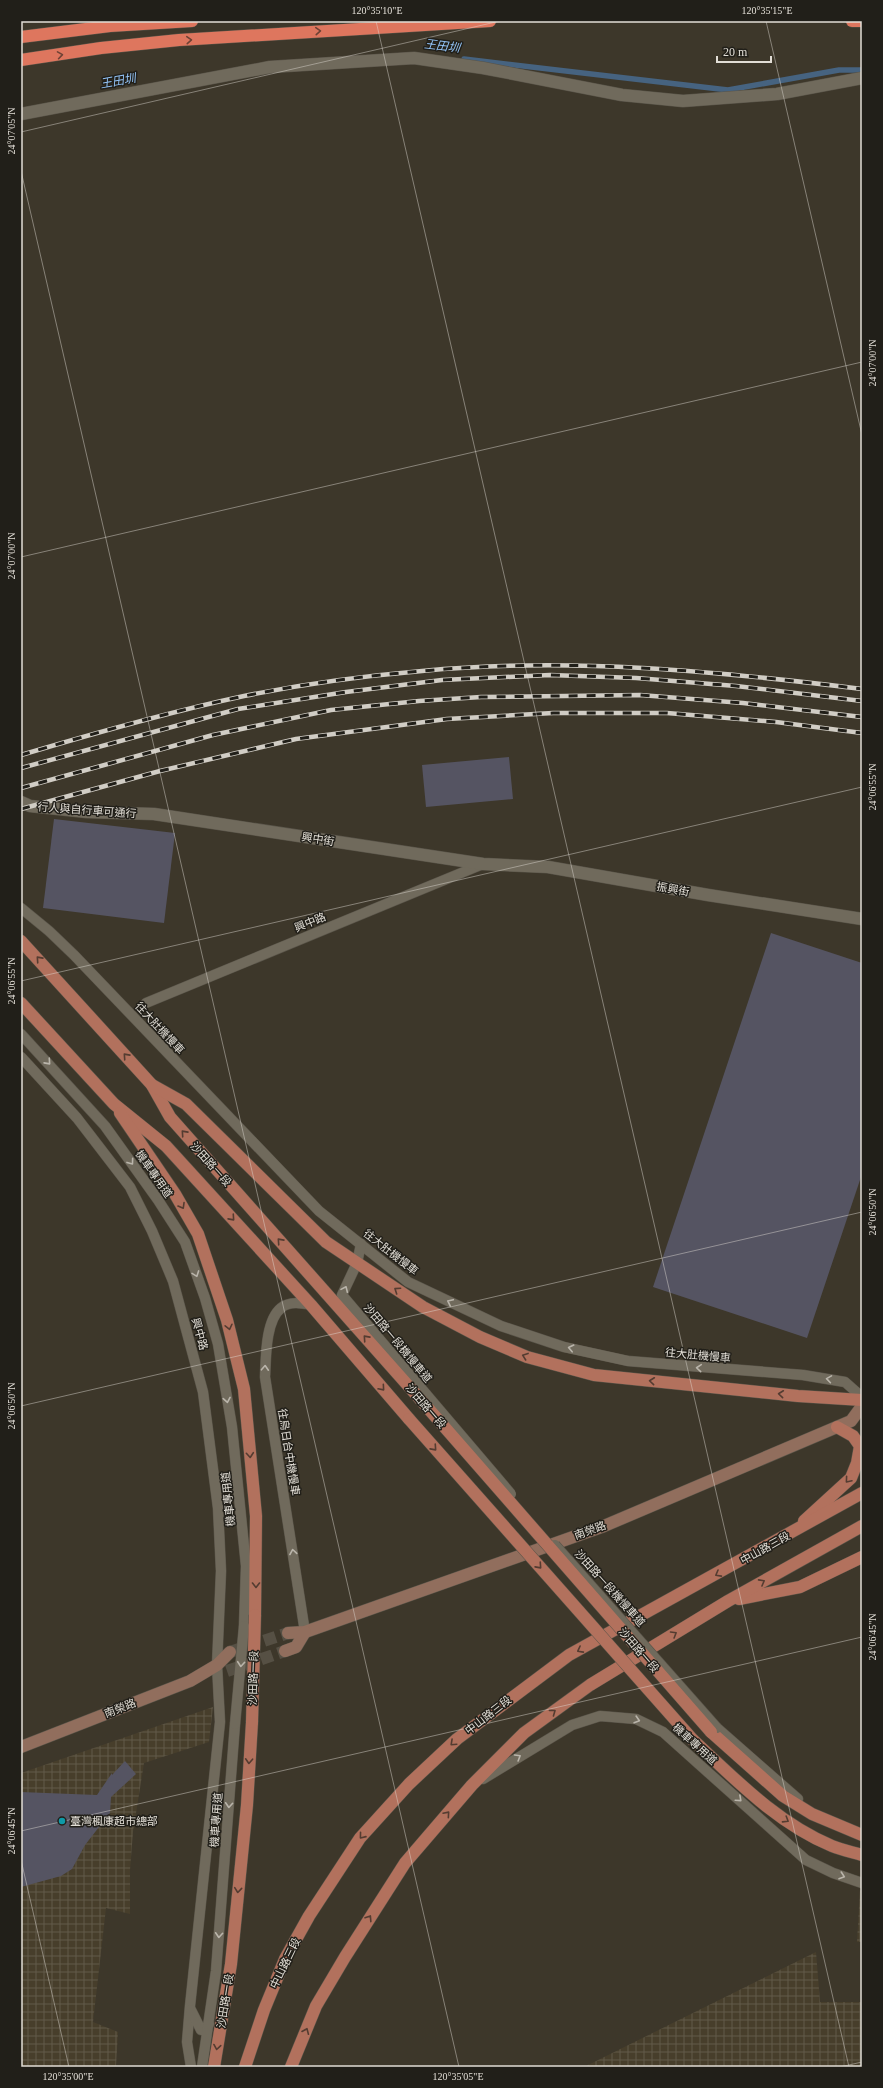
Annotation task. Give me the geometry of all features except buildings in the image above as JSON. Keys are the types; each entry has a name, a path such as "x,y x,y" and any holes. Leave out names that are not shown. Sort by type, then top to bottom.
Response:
{"highway":[{"path":"21,37 110,26 192,21"},
{"path":"21,60 101,48 179,40 490,21"},
{"path":"852,21 862,21"}],"main road":[{"name":"沙田路一段","path":"21,941 152,1085 170,1116 423,1397 714,1730 783,1796 812,1814 862,1835"},
{"name":"沙田路一段","path":"21,1003 114,1104 166,1146 311,1305 409,1419 693,1740 758,1801 787,1821 832,1846 862,1855"},
{"path":"152,1085 186,1104 326,1242 423,1307 480,1337 527,1357 586,1373 798,1396 862,1400"},
{"name":"沙田路一段","path":"114,1104 175,1194 198,1234 227,1320 244,1389 255,1508 255,1615 252,1722 247,1804 231,1964 214,2067"},
{"path":"791,1534 851,1478 857,1463 860,1446 853,1436 837,1427"},
{"name":"中山路三段","path":"245,2067 264,2010 285,1959 309,1916 360,1838 409,1784 457,1739 569,1656 791,1534 862,1493"},
{"path":"291,2067 316,2006 405,1863 472,1785 524,1733 590,1685 728,1601 862,1526"},
{"path":"728,1601 800,1587 862,1557"}],"street":[{"path":"21,114 270,67 414,58 483,68 622,95 683,101 777,94 862,78"},
{"name":"行人與自行車可通行","path":"21,802 30,806 87,812 154,814"},
{"name":"興中街","path":"154,814 483,864"},
{"name":"振興街","path":"483,864 548,867 708,895 862,919"},
{"name":"南榮路","path":"288,1633 306,1632 604,1526 851,1421 862,1406"},
{"path":"285,1651 296,1647 306,1632"},
{"name":"南榮路","path":"21,1747 222,1668 230,1652"}],"lane":[{"name":"興中路","path":"146,1003 483,864"},
{"name":"往大肚機慢車","path":"21,908 49,931 74,955 319,1210 408,1282 500,1326 564,1347 628,1361 803,1375 845,1382 862,1397"},
{"name":"機車專用道","path":"21,1040 105,1126 158,1200 185,1242 205,1298 218,1344 232,1427 246,1566 244,1626 216,1971 202,2067"},
{"name":"興中路","path":"21,1057 77,1118 130,1186 152,1231 173,1281 203,1392 218,1508 221,1571 222,1668"},
{"name":"沙田路一段機慢車道","path":"361,1244 357,1263 342,1296 423,1397"},
{"name":"往烏日台中機慢車","path":"306,1632 265,1377 267,1345 275,1316 281,1308 294,1303 311,1305"},
{"path":"728,1601 800,1593 862,1563"},
{"path":"191,2067 187,2042 220,1722 222,1668"},
{"name":"機車專用道","path":"472,1785 572,1725 600,1716 636,1719 663,1732 806,1860 833,1873 862,1883"},
{"path":"714,1730 788,1793 815,1811 862,1830"},
{"path":"190,2006 201,2030 204,2030 209,2024"}],"shaded area":[{"path":"213,1707 209,1742 144,1763 133,1832 130,1870 130,1914 106,1908 93,2022 118,2032 116,2067 21,2067 21,1773"},
{"path":"860,1890 862,1890 862,1942 857,1942"},
{"path":"816,1952 820,2002 862,2002 862,2067 584,2067"}],"waterway":[{"name":"王田圳","path":"464,59 728,90 839,70 862,70"}],"tunnel":[{"path":"230,1652 288,1633"},
{"path":"227,1671 285,1651"}],"railway":[{"path":"21,755 132,723 244,696 333,681 422,671 532,665 643,668 807,682 862,689"},
{"path":"21,768 238,709 346,692 442,680 550,675 636,678 736,686 862,701"},
{"path":"21,788 213,735 331,710 419,701 481,697 640,695 743,703 862,717"},
{"path":"21,809 160,771 296,739 447,719 553,713 667,713 776,722 862,733"}],"place":[{"name":"臺灣楓康超市總部","path":"62,1821"}]}
